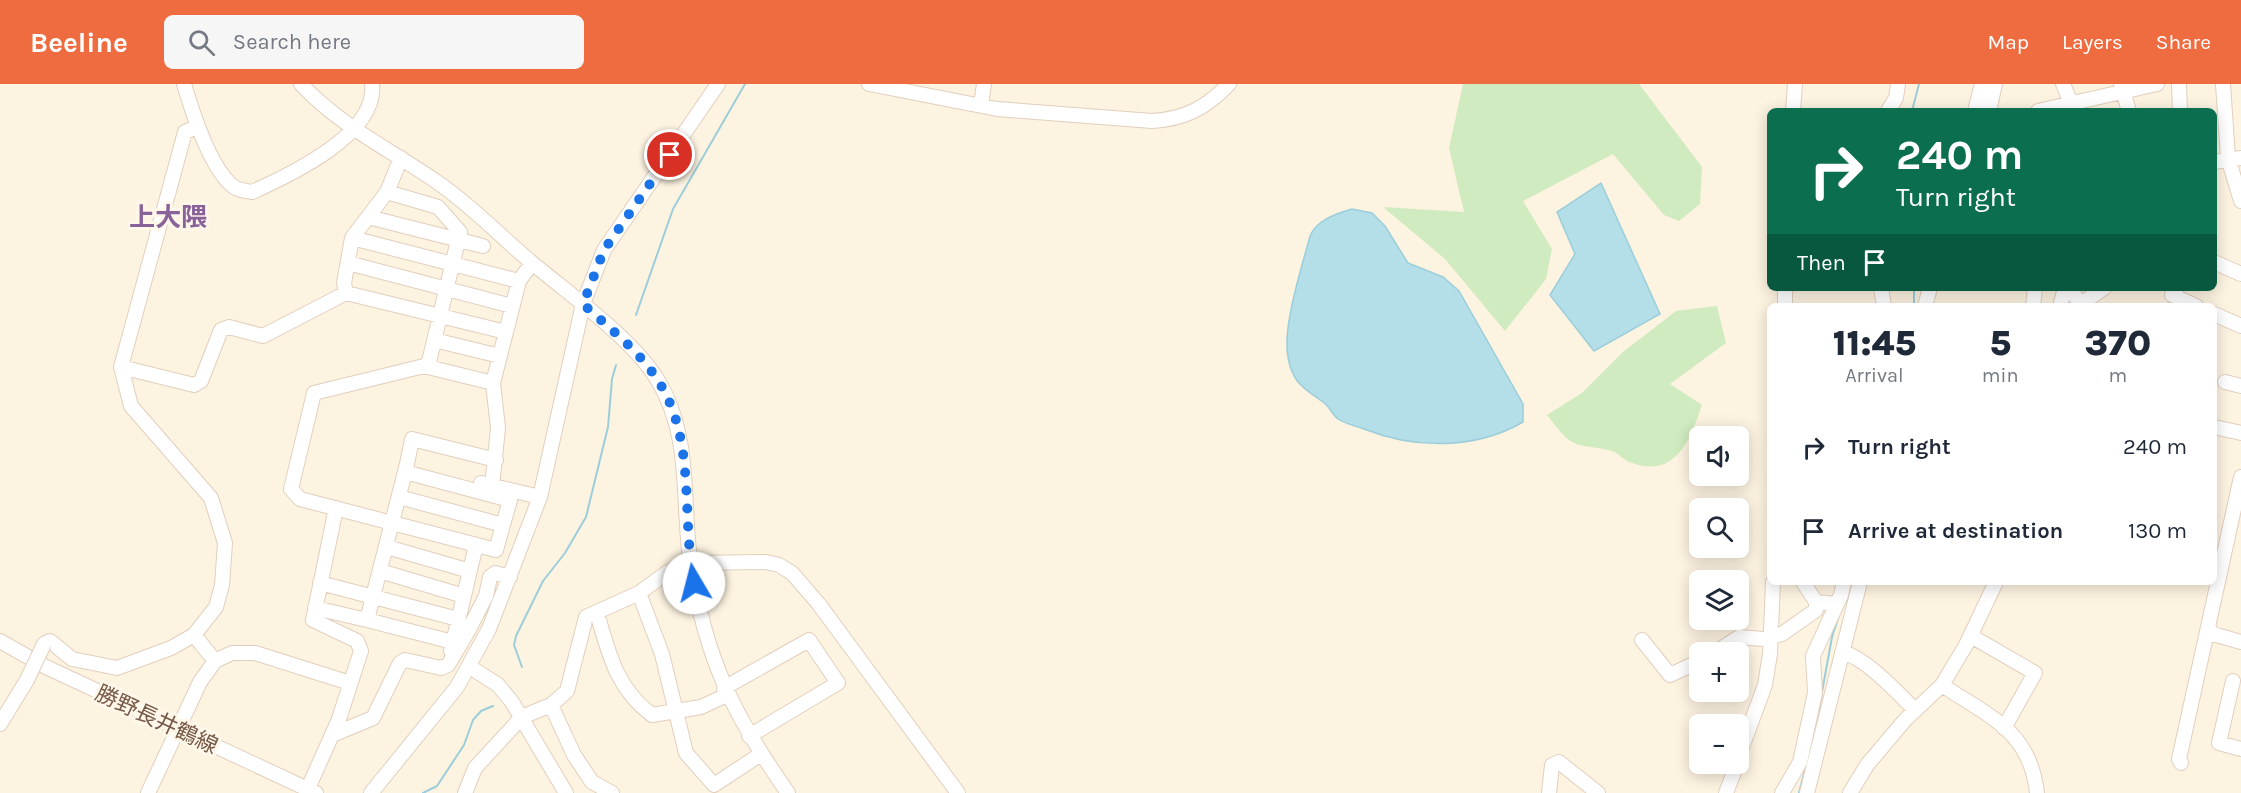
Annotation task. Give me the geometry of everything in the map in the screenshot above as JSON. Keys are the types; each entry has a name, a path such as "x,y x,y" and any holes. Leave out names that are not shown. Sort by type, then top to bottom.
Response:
{"street":[{"path":"184,84 197,127 225,178 235,188 252,192 339,143 354,129 368,110 372,84"},
{"path":"301,84 323,107 444,186 583,304 633,350 656,378 670,403 680,433 690,563 702,623 726,692 749,735 788,793"},
{"path":"371,793 438,713 470,667 510,577 540,497 583,304 604,250 718,84"},
{"path":"869,84 981,105 1152,121 1172,120 1202,108 1229,84"},
{"path":"981,105 984,84"},
{"path":"1793,108 1794,84"},
{"path":"1890,108 1896,98 1898,84"},
{"path":"1990,85 2008,84"},
{"path":"2063,84 2073,107 2122,88 2157,84"},
{"path":"2179,84 2180,108"},
{"path":"2223,84 2241,201"},
{"path":"1977,108 1990,85"},
{"path":"1989,108 1990,85"},
{"path":"2122,88 2128,108"},
{"path":"0,724 27,680 44,644 50,641 54,643 72,659 80,662 117,668 171,648 194,635 216,606 222,585 225,543 211,498 193,475 143,423 131,406 121,367 185,132 197,127"},
{"path":"346,293 344,283 352,238 387,192 401,158"},
{"path":"2217,161 2235,158"},
{"path":"387,192 438,207 460,232 428,366"},
{"path":"368,217 483,246"},
{"path":"352,238 519,281"},
{"path":"348,263 512,306"},
{"path":"492,486 498,428 493,383 519,281 532,263"},
{"path":"2217,263 2241,274"},
{"path":"2082,303 2100,291"},
{"path":"2175,291 2172,295 2189,303"},
{"path":"121,367 194,386 201,381 221,330 229,327 262,336 346,293 506,332"},
{"path":"2217,315 2241,326"},
{"path":"434,340 500,356"},
{"path":"406,468 510,500 496,550 300,499 291,489 314,393 428,366 493,383"},
{"path":"2225,382 2241,386"},
{"path":"2217,428 2241,433"},
{"path":"367,620 393,523 412,439 496,460"},
{"path":"406,468 540,497"},
{"path":"2181,763 2179,759 2241,477"},
{"path":"399,497 503,525"},
{"path":"310,792 361,651 357,641 313,620 336,508"},
{"path":"448,665 476,545"},
{"path":"387,547 470,571"},
{"path":"465,793 475,768 522,717 551,705 567,691 586,617 639,593 668,572 690,563 766,562 792,573 832,622 958,793"},
{"path":"380,572 464,596"},
{"path":"332,735 373,718 400,663 405,660 441,668 448,665 486,596 490,577 495,573 510,577"},
{"path":"320,583 458,619"},
{"path":"1749,728 1765,685 1773,585"},
{"path":"1731,642 1739,637 1770,637 1790,629 1816,610 1816,602 1805,585"},
{"path":"1782,793 1800,762 1815,693 1814,656 1843,585"},
{"path":"1807,793 1859,585"},
{"path":"1850,793 1868,765 1915,710 1942,685 1971,636 1995,585"},
{"path":"639,593 662,654 686,753 714,785 761,754"},
{"path":"1816,602 1837,604"},
{"path":"315,608 453,642"},
{"path":"597,613 614,670 634,701 652,715 701,707 809,640 838,683 749,735"},
{"path":"2208,627 2213,634 2241,642"},
{"path":"194,635 215,661"},
{"path":"1971,636 2035,673 2004,728"},
{"path":"1642,640 1670,675 1689,666"},
{"name":"勝野長井鶴線","path":"0,641 46,667 310,792"},
{"path":"1842,652 1857,657 1869,666 1915,710"},
{"path":"148,793 200,682 215,661 232,653 255,653 350,683"},
{"path":"470,667 498,686 522,717 566,793"},
{"path":"2234,681 2219,743 2241,749"},
{"path":"1942,685 2004,728 2022,744 2030,759 2037,793"},
{"path":"551,705 574,755 592,782 612,793"},
{"path":"1550,793 1552,765 1559,762 1598,793"},
{"path":"1726,793 1733,774"}],"green space":[{"path":"1463,84 1639,84 1702,167 1700,204 1679,221 1664,215 1613,154 1523,201 1552,249 1546,279 1505,331 1445,259 1383,207 1464,212 1449,148"},
{"path":"1717,306 1726,343 1670,384 1702,405 1694,426 1689,426 1689,438 1680,452 1671,460 1660,465 1647,466 1629,462 1612,451 1577,444 1565,437 1547,415 1582,393 1623,352 1676,311"}],"water":[{"path":"1601,183 1660,314 1594,351 1550,295 1575,254 1557,212"},
{"path":"1352,209 1372,213 1385,226 1408,263 1443,277 1459,291 1523,404 1523,422 1485,438 1465,442 1444,444 1403,440 1383,436 1341,421 1296,379 1288,357 1288,330 1310,236 1322,222"}],"waterway":[{"path":"636,315 673,209 745,84"},
{"path":"1913,108 1919,84"},
{"path":"1914,291 1914,303"},
{"path":"522,667 514,645 516,636 543,581 565,553 586,517 608,427 612,379 616,365"},
{"path":"1799,793 1814,736 1832,637 1840,612"},
{"path":"423,793 437,786 464,745 473,720 481,711 493,706"}],"district":[{"name":"上大隈","path":"168,217"}],"route":[{"path":"670,155 635,202 604,250 583,304 633,350 656,378 670,403 680,433 690,563 694,583"}]}
